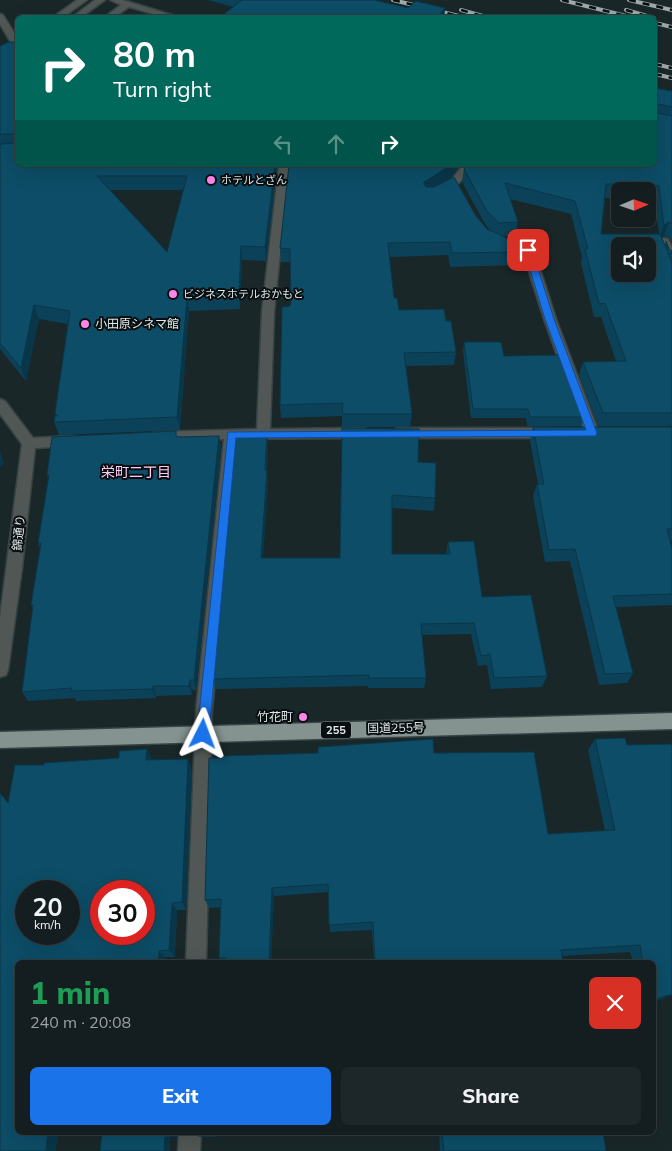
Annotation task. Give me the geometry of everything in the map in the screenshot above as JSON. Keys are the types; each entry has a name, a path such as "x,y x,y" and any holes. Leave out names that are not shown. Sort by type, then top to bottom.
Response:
{"highway":[{"name":"国道255号","path":"0,740 672,721"}],"street":[{"path":"60,15 83,0"},
{"path":"78,15 101,0"},
{"path":"114,0 156,15"},
{"path":"112,15 128,4"},
{"path":"0,17 15,45"},
{"path":"263,433 268,312 284,167"},
{"path":"429,197 457,186 467,167"},
{"path":"664,241 672,262"},
{"path":"522,251 535,270 550,319 592,433"},
{"path":"0,404 28,443 82,441"},
{"path":"142,438 263,433 562,433"},
{"path":"196,960 203,734 232,434"},
{"name":"錦通り","path":"0,670 15,568 28,443"},
{"path":"189,1151 190,1135"}],"building":[{"path":"242,0 374,0 408,8 416,1 445,8 439,15 223,15"},
{"path":"8,42 15,42 15,134 0,134 0,46"},
{"path":"657,88 672,91 672,107 659,104 657,106"},
{"path":"657,106 658,113 672,116 672,224 669,222 664,225 659,186 656,186 656,182 611,182 611,184 606,184 601,234 660,234 668,252 666,241 669,249 672,251 672,253 668,253 672,263 672,413 603,413 583,362 626,361 605,303 599,304 585,249 588,249 575,201 505,183 518,222 499,223 487,211 464,169 466,167 657,167"},
{"path":"15,143 15,167 275,167 265,247 241,246 239,296 187,297 177,417 54,422 55,416 58,416 55,413 70,311 34,305 21,368 0,343 0,144","holes":["97,176 187,176 167,252"]},
{"path":"289,167 448,167 424,182 426,187 434,187 454,177 476,216 487,229 505,237 518,252 452,253 450,242 388,243 394,298 397,298 399,310 444,309 446,321 451,321 456,352 404,353 412,414 342,414 343,403 280,405 282,307 290,306 291,302 290,249 280,248"},
{"path":"464,342 501,342 504,356 559,355 562,365 565,365 585,417 530,417 528,409 473,409"},
{"path":"533,427 672,427 672,529 667,529 672,549 672,594 613,596 633,673 605,674 575,549 549,550 537,484 544,484"},
{"path":"342,428 419,429 418,462 436,463 435,498 392,495 392,554 450,554 448,542 474,541 482,597 531,595 547,676 494,678 490,654 481,656 474,623 421,624 426,678 369,678 369,675 213,679 236,435 267,434 265,470 267,470 261,558 340,558"},
{"path":"176,431 176,436 179,437 219,436 194,680 190,680 189,686 153,686 152,689 71,691 72,688 22,692 33,605 31,605 41,543 38,543 49,475 47,475 52,437"},
{"path":"625,738 627,745 672,744 672,994 656,999 656,960 643,960 640,945 561,950 563,960 375,960 373,922 329,925 328,884 272,888 269,960 226,960 226,958 219,958 221,899 205,900 209,758 318,753 318,747 433,739 434,753 534,752 548,834 615,830 595,739"},
{"path":"147,749 146,760 188,759 182,902 172,903 169,950 159,951 158,960 15,960 15,1135 48,1135 46,1151 0,1151 0,793 8,803 15,765 44,765 44,763 119,758 119,751"},
{"path":"102,1135 171,1135 171,1137 165,1137 164,1151 100,1151"},
{"path":"442,1135 603,1135 606,1151 444,1151"}],"railway":[{"path":"393,0 455,15"},
{"path":"562,0 622,15"},
{"path":"629,0 672,10"},
{"path":"461,10 479,15"},
{"path":"626,10 644,15"},
{"path":"657,23 672,27"},
{"path":"657,64 672,68"},
{"path":"657,74 672,78"}],"place":[{"name":"ホテルとざん","path":"211,180"},
{"name":"ビジネスホテルおかもと","path":"173,294"},
{"name":"小田原シネマ館","path":"85,324"},
{"name":"竹花町","path":"303,717"}],"district":[{"name":"栄町二丁目","path":"136,472"}],"route":[{"path":"203,734 232,434 592,433 550,319 528,250"}]}
